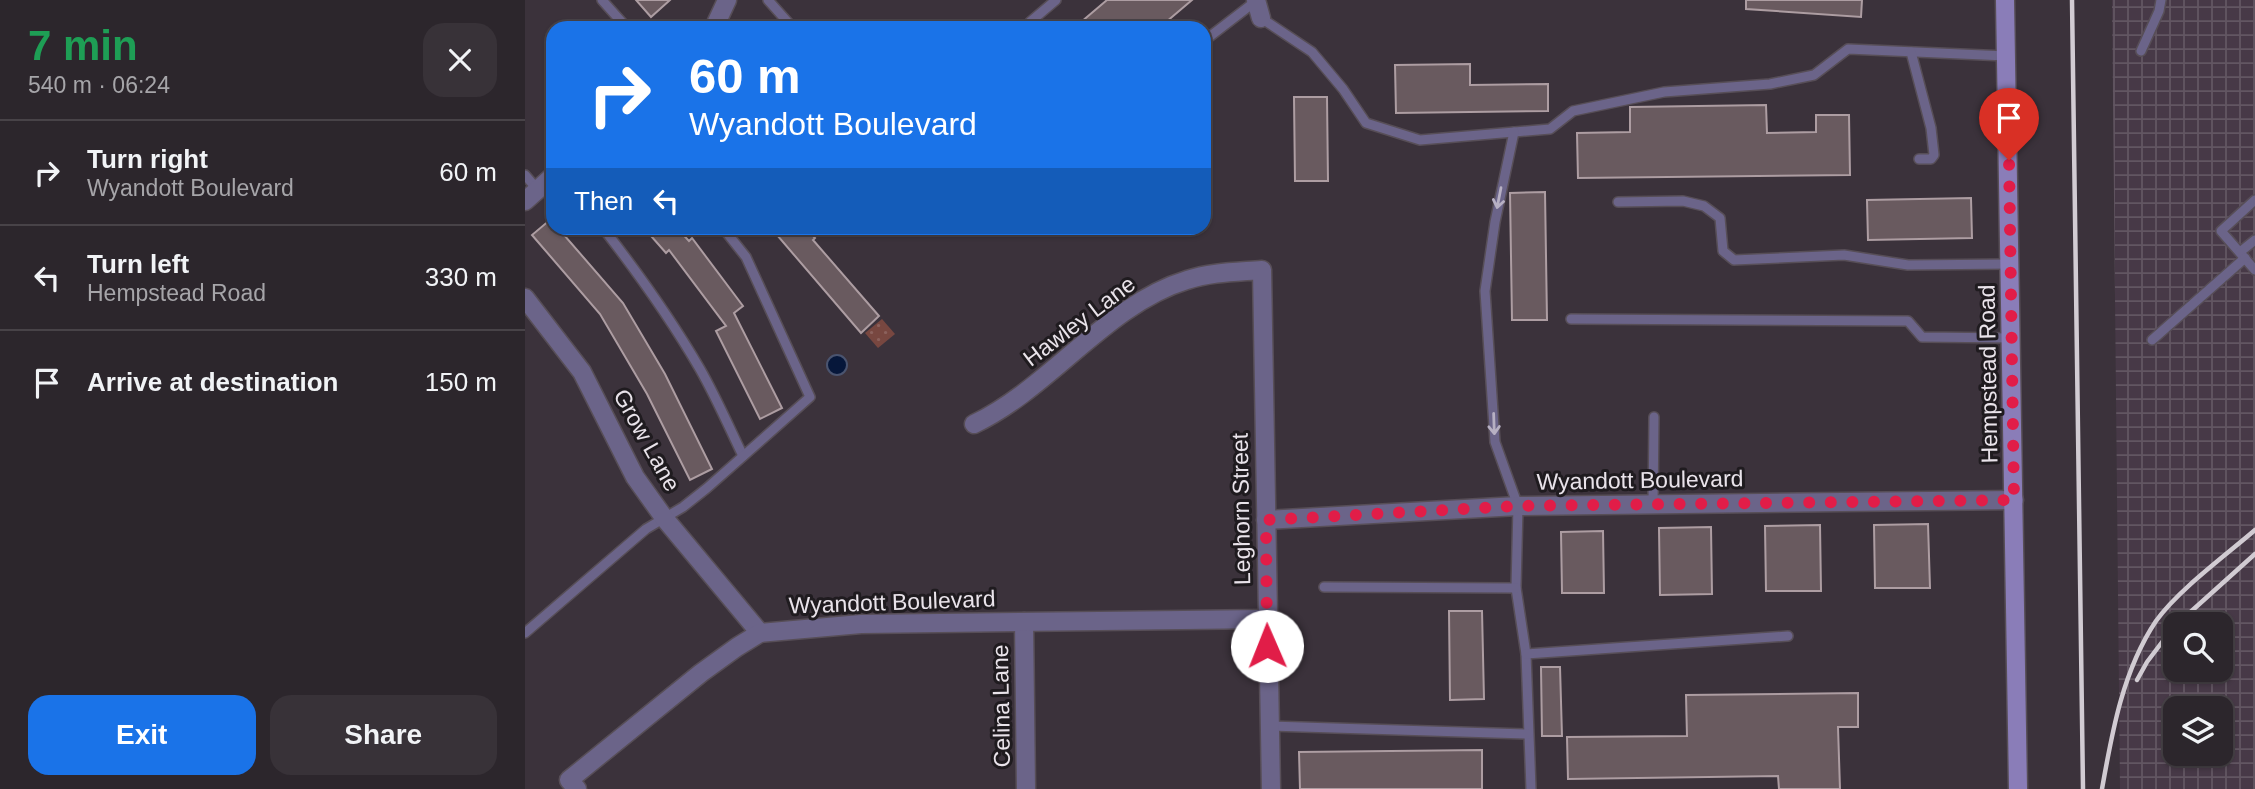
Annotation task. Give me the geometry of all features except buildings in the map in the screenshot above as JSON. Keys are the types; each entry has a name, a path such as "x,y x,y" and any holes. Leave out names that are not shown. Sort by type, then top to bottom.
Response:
{"main road":[{"name":"Hempstead Road","path":"2005,0 2018,789"}],"street":[{"path":"716,21 727,0"},
{"path":"531,195 546,182"},
{"name":"Hawley Lane","path":"974,424 1014,402 1124,313 1163,289 1208,275 1262,270"},
{"name":"Leghorn Street","path":"1262,270 1271,789"},
{"name":"Grow Lane","path":"527,304 582,372 635,477 665,519 760,633"},
{"name":"Wyandott Boulevard","path":"1266,520 1518,506 2014,500"},
{"name":"Wyandott Boulevard","path":"573,785 701,673 760,633 861,624 1266,619"},
{"name":"Celina Lane","path":"1024,622 1026,789"}],"lane":[{"path":"602,0 621,21"},
{"path":"768,0 787,21"},
{"path":"1031,21 1056,0"},
{"path":"2141,51 2159,11 2161,0"},
{"path":"1211,36 1257,6 1312,52 1343,89 1366,123 1420,140 1550,129 1573,111 1664,92 1770,83 1814,75 1848,48 2008,56"},
{"path":"1911,52 1931,128 1934,155 1931,159 1919,159"},
{"path":"1514,132 1495,222 1485,291 1495,442 1518,506 1516,588 1526,654 1531,789"},
{"path":"525,175 531,195"},
{"path":"2255,200 2221,230 2255,270"},
{"path":"1618,202 1683,201 1704,206 1720,218 1723,251 1734,260 1845,255 1908,265 2011,264"},
{"path":"608,235 638,273 702,371 743,456"},
{"path":"525,634 646,529 665,519 707,488 810,397 746,257 729,235"},
{"path":"2152,340 2255,240"},
{"path":"1571,319 1908,321 1922,337 2012,338"},
{"path":"1653,505 1654,417"},
{"path":"1324,587 1516,588"},
{"path":"1526,654 1789,636"},
{"path":"1269,726 1528,734"}],"shaded area":[{"path":"2112,0 2255,0 2255,789 2120,789"},
{"path":"882,319 895,334 878,348 865,333"}],"water":[{"path":"837,355 844,358 847,365 844,372 837,375 830,372 827,365 830,358"}],"railway":[{"path":"2072,0 2083,789"},
{"path":"2102,789 2120,702 2135,660 2156,621 2203,573 2255,530"},
{"path":"2190,612 2255,554"},
{"path":"2137,680 2163,641"}],"route":[{"path":"1267,646 1266,520 1518,506 2014,500 2009,160"}]}
